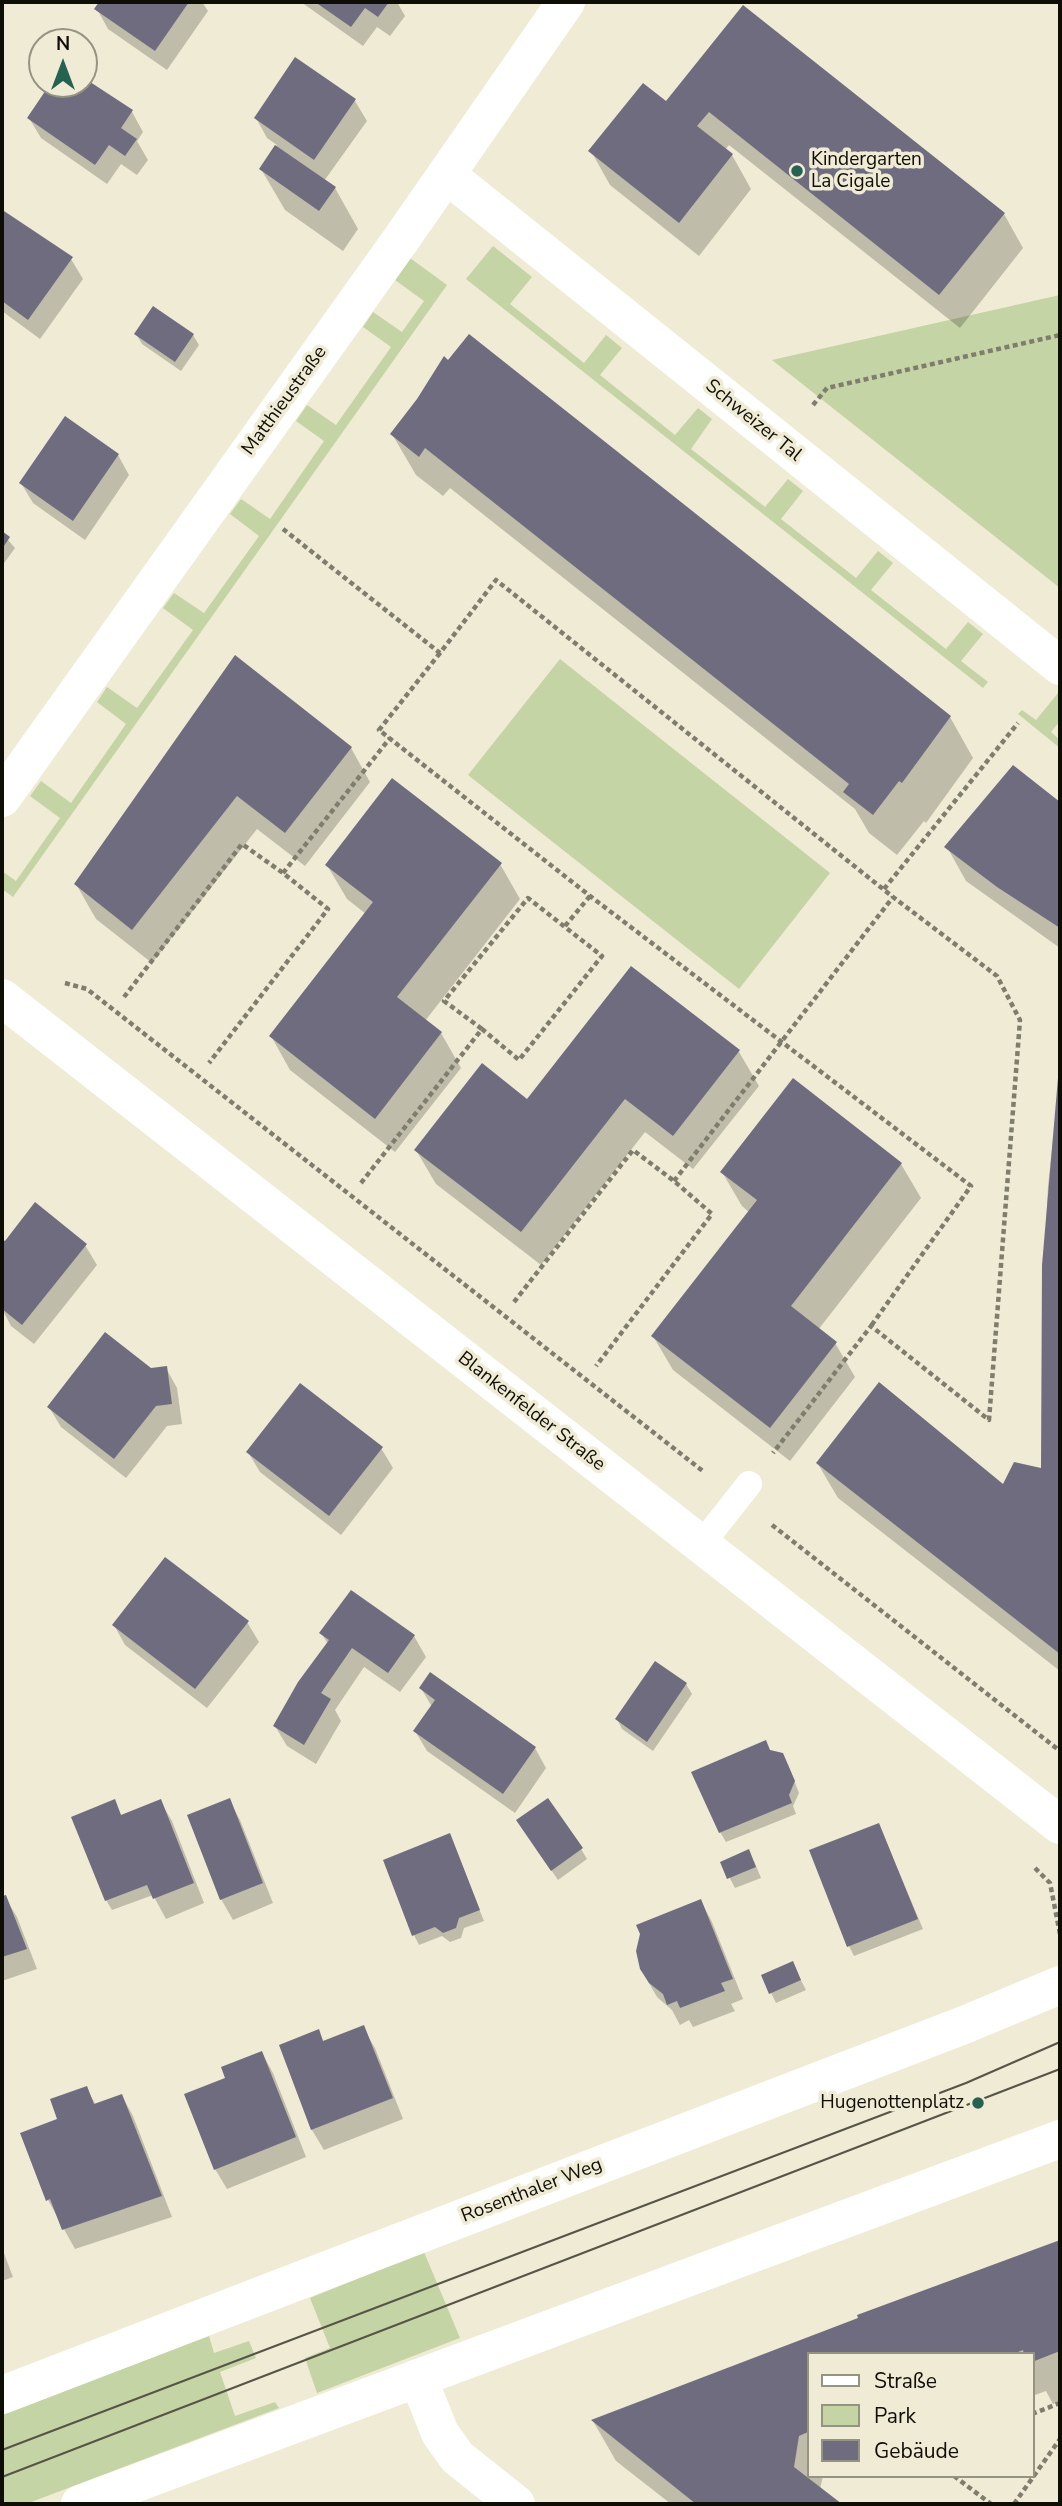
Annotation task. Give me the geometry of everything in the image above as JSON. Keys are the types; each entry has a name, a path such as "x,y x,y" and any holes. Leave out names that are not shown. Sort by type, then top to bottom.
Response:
{"street":[{"name":"Matthieustraße","path":"2,798 447,175 566,2"},
{"name":"Schweizer Tal","path":"447,175 1060,666"},
{"name":"Blankenfelder Straße","path":"2,998 1060,1825"},
{"name":"Rosenthaler Weg","path":"2,2395 964,2025 1060,1985"},
{"path":"80,2504 1060,2139"},
{"path":"418,2378 440,2433 457,2457 516,2504"}],"lane":[{"path":"701,1545 743,1491"}],"path":[{"path":"813,404 827,388 1060,335"},
{"path":"282,529 440,653"},
{"path":"743,1491 871,1325 971,1186 590,896 379,730 496,580 893,897 997,976 1020,1020 989,1420 871,1325"},
{"path":"884,889 1018,723"},
{"path":"283,873 390,738"},
{"path":"124,998 242,844 283,873 328,909 209,1063"},
{"path":"565,926 590,896"},
{"path":"674,1181 893,897"},
{"path":"528,898 602,956 519,1060 482,1030 444,1001 528,898"},
{"path":"54,980 87,989 743,1491 1060,1751"},
{"path":"362,1183 482,1030"},
{"path":"514,1302 633,1150 674,1181 712,1214 596,1366"},
{"path":"1037,1869 1050,1883 1060,1934"},
{"path":"1034,2413 1060,2403"},
{"path":"1034,2476 1060,2439"},
{"path":"957,2478 991,2504"},
{"path":"1014,2504 1032,2478"}],"green space":[{"path":"493,246 532,277 510,304 584,363 606,335 622,348 600,375 675,435 698,408 712,419 691,449 765,507 788,479 803,491 781,519 856,578 878,551 893,563 871,590 946,649 968,622 983,634 961,661 988,682 983,688 466,279"},
{"path":"410,258 447,285 13,897 2,889 2,871 16,881 60,818 30,796 41,781 71,803 126,724 97,702 107,687 137,708 193,630 163,608 174,593 204,613 259,536 230,514 241,499 270,519 324,441 296,421 307,405 336,425 391,347 363,327 373,312 402,332 424,301 395,280"},
{"path":"1060,295 1060,588 772,360"},
{"path":"560,659 830,873 739,989 468,775"},
{"path":"1058,693 1060,721 1051,732 1060,740 1060,748 1018,714 1022,710 1036,720"},
{"path":"424,2252 460,2338 317,2393 305,2358 330,2348 310,2298"},
{"path":"209,2336 214,2353 249,2341 256,2358 220,2372 235,2416 275,2402 279,2408 26,2504 2,2504 2,2415"}],"building":[{"path":"99,2 189,2 155,51 94,9"},
{"path":"315,2 389,2 378,17 365,8 351,27"},
{"path":"743,5 1005,213 939,295 709,112 697,126 733,154 679,223 588,151 643,83 666,101"},
{"path":"295,57 356,99 314,160 254,118"},
{"path":"98,87 133,110 121,128 137,139 125,156 109,145 95,165 27,118 41,98 98,98"},
{"path":"275,145 336,187 319,211 259,169"},
{"path":"4,211 73,257 28,320 2,301"},
{"path":"153,306 194,334 175,362 134,334"},
{"path":"469,334 951,716 902,783 899,781 873,815 843,792 849,784 425,448 419,457 390,434 417,399 444,356 448,360"},
{"path":"65,416 119,454 73,521 19,483"},
{"path":"2,531 10,537 2,549"},
{"path":"235,655 352,747 285,833 237,796 132,930 74,884"},
{"path":"1013,765 1060,802 1060,928 997,887 944,847"},
{"path":"392,778 502,863 397,997 442,1032 375,1119 269,1036 373,902 325,865"},
{"path":"631,966 740,1050 673,1136 625,1099 521,1232 414,1150 482,1063 527,1099"},
{"path":"1059,1066 1060,1654 816,1463 879,1382 1003,1484 1014,1462 1041,1468 1042,1265"},
{"path":"793,1078 902,1163 791,1306 837,1342 770,1428 651,1336 757,1200 720,1172"},
{"path":"35,1202 87,1244 22,1325 2,1309 2,1239 5,1241"},
{"path":"105,1332 151,1368 167,1366 172,1404 156,1406 114,1459 47,1407"},
{"path":"300,1383 383,1447 329,1516 246,1452"},
{"path":"165,1557 249,1621 195,1689 112,1625"},
{"path":"351,1590 415,1635 388,1673 352,1648 321,1693 331,1699 304,1745 273,1726 298,1682 329,1640 319,1633"},
{"path":"655,1661 687,1683 647,1742 615,1719"},
{"path":"430,1672 536,1747 503,1794 413,1731 435,1700 419,1688"},
{"path":"766,1740 770,1750 783,1753 795,1781 789,1795 792,1803 719,1833 691,1772"},
{"path":"230,1798 263,1883 220,1900 187,1815"},
{"path":"548,1798 583,1848 551,1871 516,1820"},
{"path":"115,1799 121,1815 161,1799 194,1883 153,1899 147,1885 105,1901 71,1817"},
{"path":"879,1823 918,1919 847,1947 809,1850"},
{"path":"450,1833 480,1910 459,1918 456,1928 443,1933 435,1927 412,1936 383,1860"},
{"path":"749,1849 756,1867 727,1879 720,1862"},
{"path":"6,1895 27,1949 2,1957 2,1896"},
{"path":"701,1899 733,1979 721,1983 725,1991 680,2008 677,2001 667,2005 663,1994 649,1983 640,1969 636,1951 640,1934 636,1925"},
{"path":"793,1961 801,1980 769,1994 761,1975"},
{"path":"364,2025 393,2098 311,2130 279,2045 319,2029 323,2041"},
{"path":"262,2051 296,2137 214,2170 184,2094 225,2078 221,2067"},
{"path":"87,2086 94,2104 122,2094 162,2196 62,2230 50,2199 46,2201 20,2133 57,2119 50,2099"},
{"path":"1060,2240 1060,2351 1034,2361 1034,2352 1023,2350 806,2352 806,2433 799,2436 794,2467 842,2504 696,2504 591,2420 858,2318 857,2315"}],"tram line":[{"path":"2,2450 966,2083 1060,2042"},
{"path":"2,2477 1060,2069"}],"place":[{"name":"Kindergarten La Cigale","path":"797,171"},
{"name":"Hugenottenplatz","path":"978,2103"}]}
